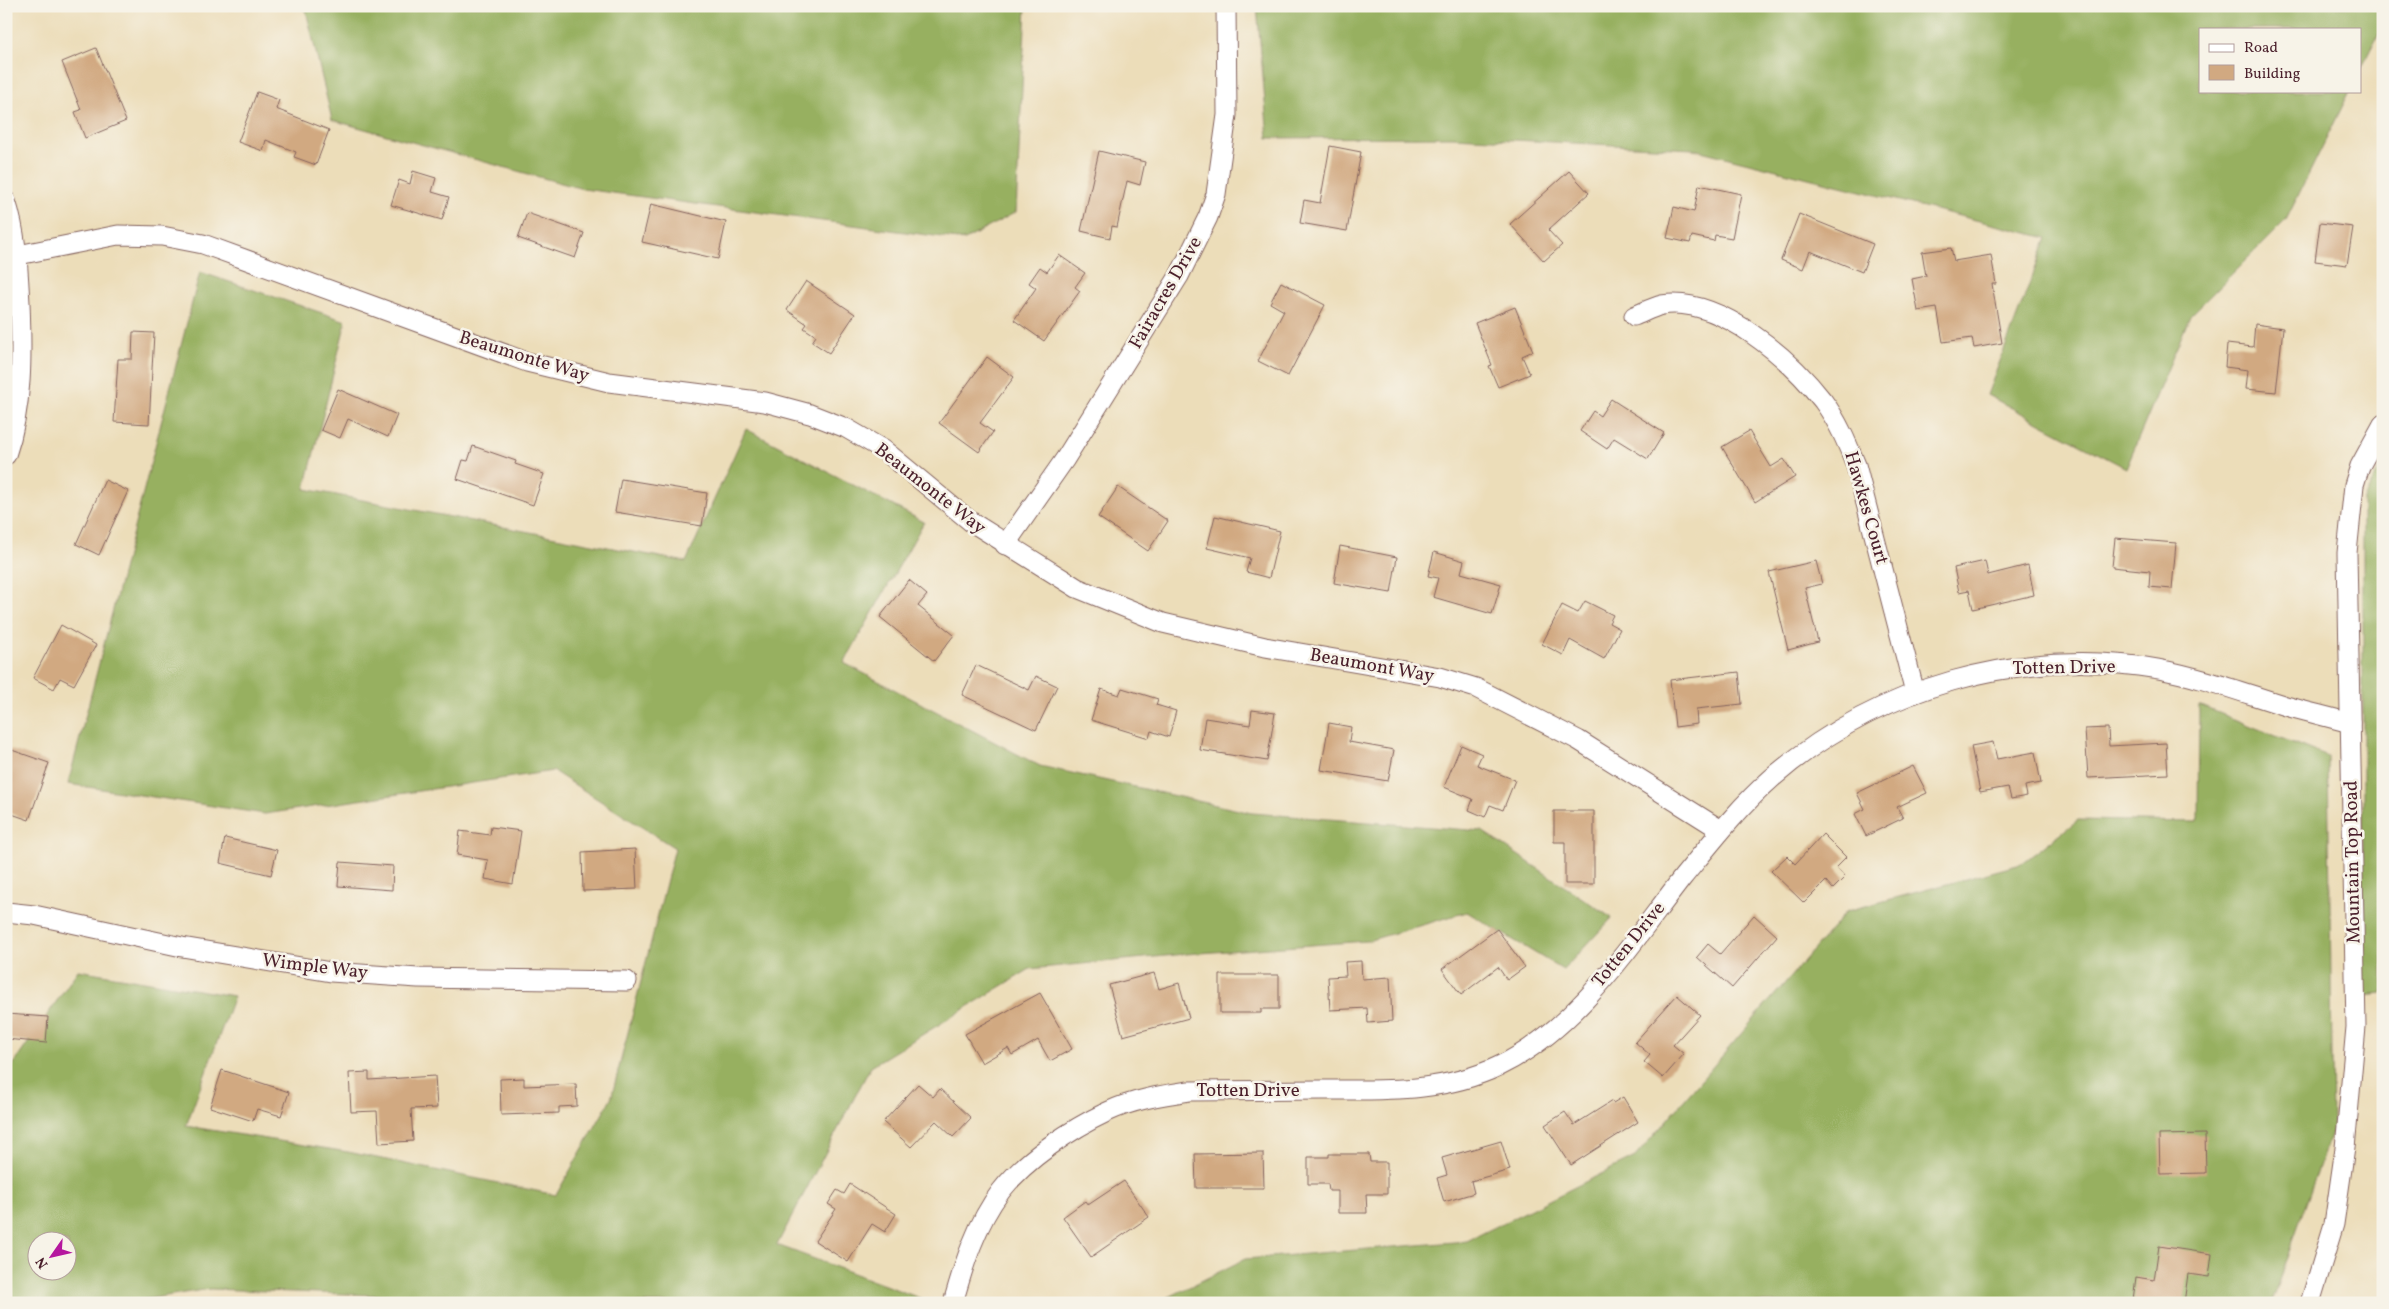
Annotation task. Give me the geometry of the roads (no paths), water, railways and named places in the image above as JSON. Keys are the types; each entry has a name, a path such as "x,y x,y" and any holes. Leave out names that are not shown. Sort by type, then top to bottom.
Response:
{"street":[{"name":"Fairacres Drive","path":"1005,545 1065,459 1180,276 1208,217 1216,194 1227,115 1226,6"},
{"path":"6,201 18,254 21,338 20,393 6,455"},
{"name":"Beaumonte Way","path":"18,254 118,235 162,236 203,244 527,362 609,382 765,402 810,414 846,428 884,450 970,522 1005,545"},
{"name":"Hawkes Court","path":"1634,316 1661,305 1683,305 1714,313 1743,329 1774,350 1798,372 1824,402 1842,431 1856,465 1915,693"},
{"name":"Mountain Top Road","path":"2310,1303 2334,1224 2346,1148 2356,1027 2348,553 2354,485 2360,466 2383,424"},
{"name":"Beaumont Way","path":"1005,545 1077,588 1163,623 1265,647 1440,677 1476,688 1578,740 1721,830"},
{"name":"Totten Drive","path":"953,1303 967,1255 1001,1191 1035,1157 1072,1131 1109,1111 1164,1095 1188,1091 1408,1090 1448,1084 1472,1078 1501,1065 1544,1040 1582,1004 1721,830 1771,779 1812,747 1870,712 1915,693 1971,674 2031,665 2084,663 2157,669 2350,723"},
{"name":"Wimple Way","path":"6,912 34,915 182,947 331,972 418,978 627,981"}]}
